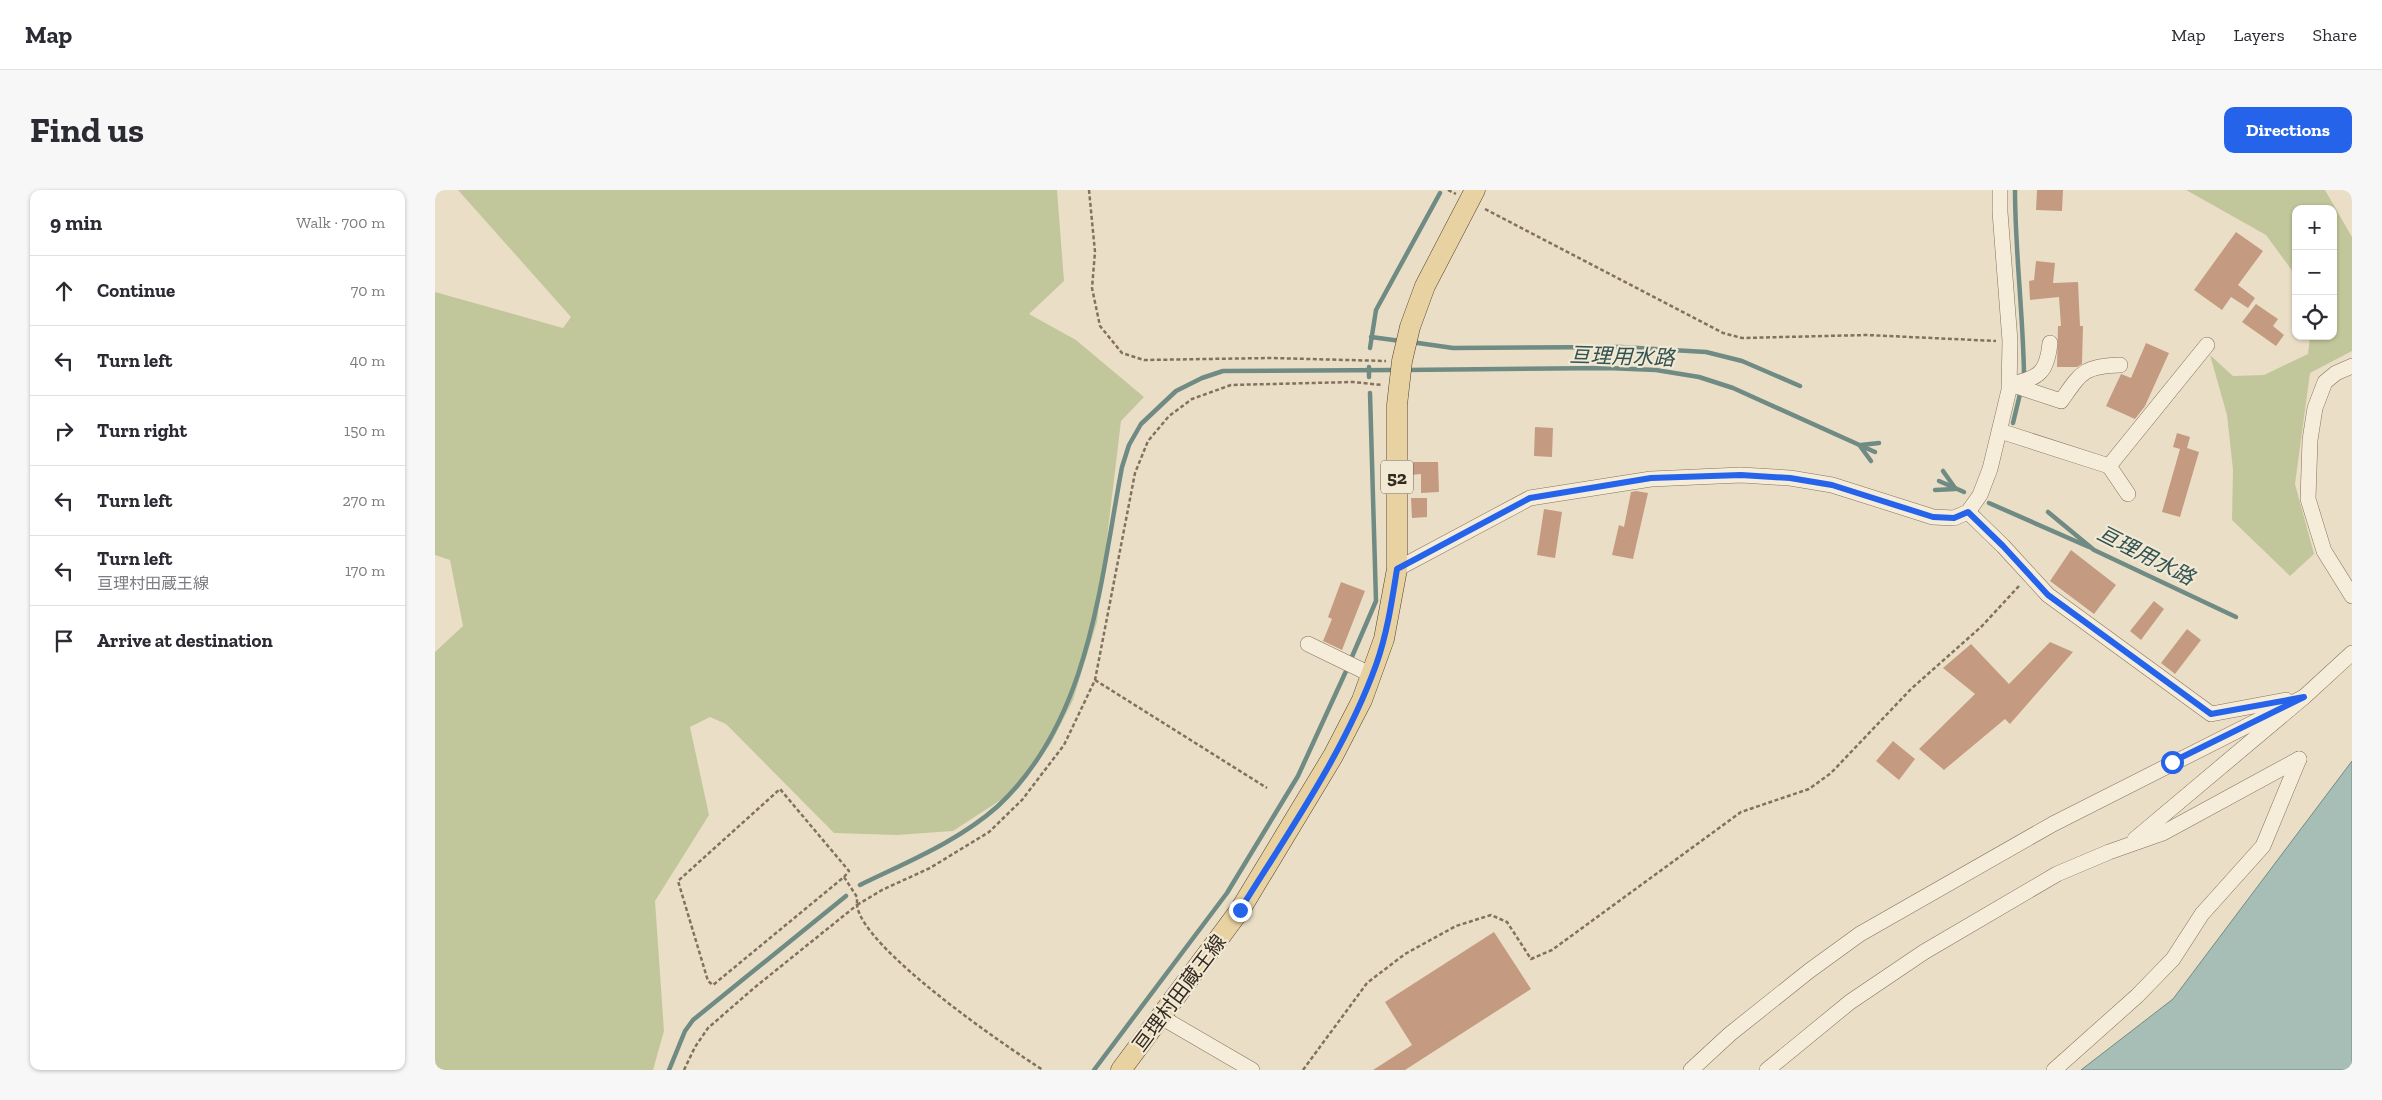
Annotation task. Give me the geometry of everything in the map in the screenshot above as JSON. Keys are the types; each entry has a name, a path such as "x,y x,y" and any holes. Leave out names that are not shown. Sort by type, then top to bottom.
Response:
{"main road":[{"name":"亘理村田蔵王線","path":"1121,1070 1209,955 1266,868 1350,726 1372,675 1384,638 1397,569 1398,386 1410,327 1425,286 1472,196"}],"street":[{"path":"1397,569 1530,498 1651,478 1741,475 1790,478 1832,485 1933,517 1954,518 1968,512 1980,495 2000,431 2010,384 2010,341 1999,212 2000,190"},
{"path":"2010,384 2032,380 2042,371 2048,360 2050,343"},
{"path":"2109,466 2207,345"},
{"path":"2010,384 2061,401 2081,373 2098,365 2120,364"},
{"path":"2352,366 2336,373 2325,382 2315,408 2310,440 2308,498 2324,551 2352,596"},
{"path":"2000,431 2109,466 2128,494"},
{"path":"1968,512 2048,595 2211,714 2304,697"},
{"path":"1308,644 1372,675"},
{"path":"2127,845 2304,697 2352,653"},
{"path":"1691,1070 1730,1034 1859,934 2053,824 2304,697"},
{"path":"1767,1070 1850,1002 1924,952 2057,874 2127,845 2163,833 2299,759 2263,846 2202,914 2173,959 2137,996 2054,1070"},
{"path":"1161,1017 1252,1070"}],"path":[{"path":"1089,190 1095,252 1092,288 1100,326 1122,353 1144,360 1270,358 1403,361"},
{"path":"1472,196 1723,333 1742,338 1867,335 2010,341"},
{"path":"684,1070 695,1047 708,1028 753,988 857,905 882,890 930,868 989,832 1022,800 1064,745 1095,680 1135,473 1147,441 1169,416 1192,399 1231,385 1353,382 1398,386"},
{"path":"1303,1070 1367,983 1405,954 1456,926 1491,915 1507,922 1531,959 1552,950 1741,812 1809,789 1831,772 1911,690 1982,626 2029,575"},
{"path":"1095,680 1267,788"},
{"path":"780,789 849,871 844,878 713,985 708,981 677,881 780,789"},
{"path":"844,878 857,898 859,916 893,954 960,1014 1043,1070"}],"green space":[{"path":"458,190 1057,190 1064,281 1029,314 1076,340 1144,397 1121,421 1097,622 1073,700 1051,743 1019,788 953,831 897,835 834,833 726,724 710,717 690,727 709,815 655,901 664,1031 653,1070 435,1070 435,652 463,626 450,560 435,555 435,292 563,328 571,317"},
{"path":"2186,190 2325,190 2334,205 2292,205 2292,271 2266,235"},
{"path":"2337,211 2352,237 2352,351 2310,373 2295,484 2314,554 2290,576 2232,520 2233,470 2227,415 2210,355 2233,376 2264,375 2308,354 2310,340 2337,340"}],"water":[{"path":"2352,761 2352,1070 2081,1070 2173,999"}],"building":[{"path":"2037,190 2063,190 2062,211 2036,210"},
{"path":"2236,232 2263,251 2238,285 2255,298 2248,308 2231,297 2222,310 2194,290"},
{"path":"2036,261 2055,263 2053,283 2078,282 2080,326 2083,326 2082,364 2077,367 2057,367 2058,326 2061,326 2059,297 2030,300 2029,281 2034,280"},
{"path":"2256,304 2278,319 2273,326 2284,335 2276,346 2242,322"},
{"path":"2146,343 2169,353 2145,406 2135,419 2106,406 2121,374 2131,378"},
{"path":"1535,427 1553,428 1552,457 1534,456"},
{"path":"2177,433 2190,437 2187,448 2199,452 2180,517 2162,512 2180,449 2173,447"},
{"path":"1411,462 1438,462 1439,492 1421,493 1421,474 1411,475"},
{"path":"1631,492 1648,493 1633,559 1612,555 1619,525 1624,527"},
{"path":"1411,498 1427,498 1427,517 1412,518"},
{"path":"1544,509 1562,512 1555,558 1537,555"},
{"path":"2071,550 2116,585 2094,614 2050,581"},
{"path":"1341,582 1365,591 1342,650 1323,641 1332,619 1328,617"},
{"path":"2154,601 2164,609 2141,640 2130,631"},
{"path":"2187,629 2201,640 2175,674 2161,663"},
{"path":"2050,642 2073,652 2010,724 2005,719 1944,770 1919,749 1975,694 1943,668 1971,644 2009,684"},
{"path":"1893,741 1915,759 1899,780 1876,761"},
{"path":"1494,932 1531,989 1405,1070 1373,1070 1412,1045 1385,1002"}],"waterway":[{"name":"亘理用水路","path":"2015,190 2024,374"},
{"path":"1370,348 1376,310 1440,193"},
{"path":"1371,337 1401,341"},
{"path":"1411,342 1453,348 1620,347 1706,352 1742,361 1800,386"},
{"name":"亘理用水路","path":"1369,367 1369,377"},
{"name":"亘理用水路","path":"1405,370 1607,368 1656,370 1699,377 1733,388 1875,452"},
{"path":"860,885 932,850 967,830 983,818 998,806 1029,772 1053,733 1072,692 1086,648 1097,603 1122,467 1129,445 1141,424 1176,391 1202,378 1223,371 1395,370"},
{"path":"1351,659 1376,601 1370,393"},
{"name":"亘理用水路","path":"2013,423 2020,394"},
{"path":"1861,445 1879,443"},
{"path":"1860,446 1871,461"},
{"path":"1943,471 1955,488"},
{"path":"1939,481 1964,492"},
{"path":"1935,490 1955,489"},
{"path":"1989,503 2089,547"},
{"name":"亘理用水路","path":"2048,512 2094,550 2236,617"},
{"path":"1094,1070 1227,893 1298,776 1347,669"},
{"path":"669,1070 685,1031 693,1020 846,896"}],"route":[{"path":"1240,910 1333,756 1362,700 1384,638 1397,569 1530,498 1615,483 1651,478 1698,476 1741,475 1790,478 1832,485 1933,517 1954,518 1968,512 2003,546 2048,595 2211,714 2304,697 2172,762"}]}
